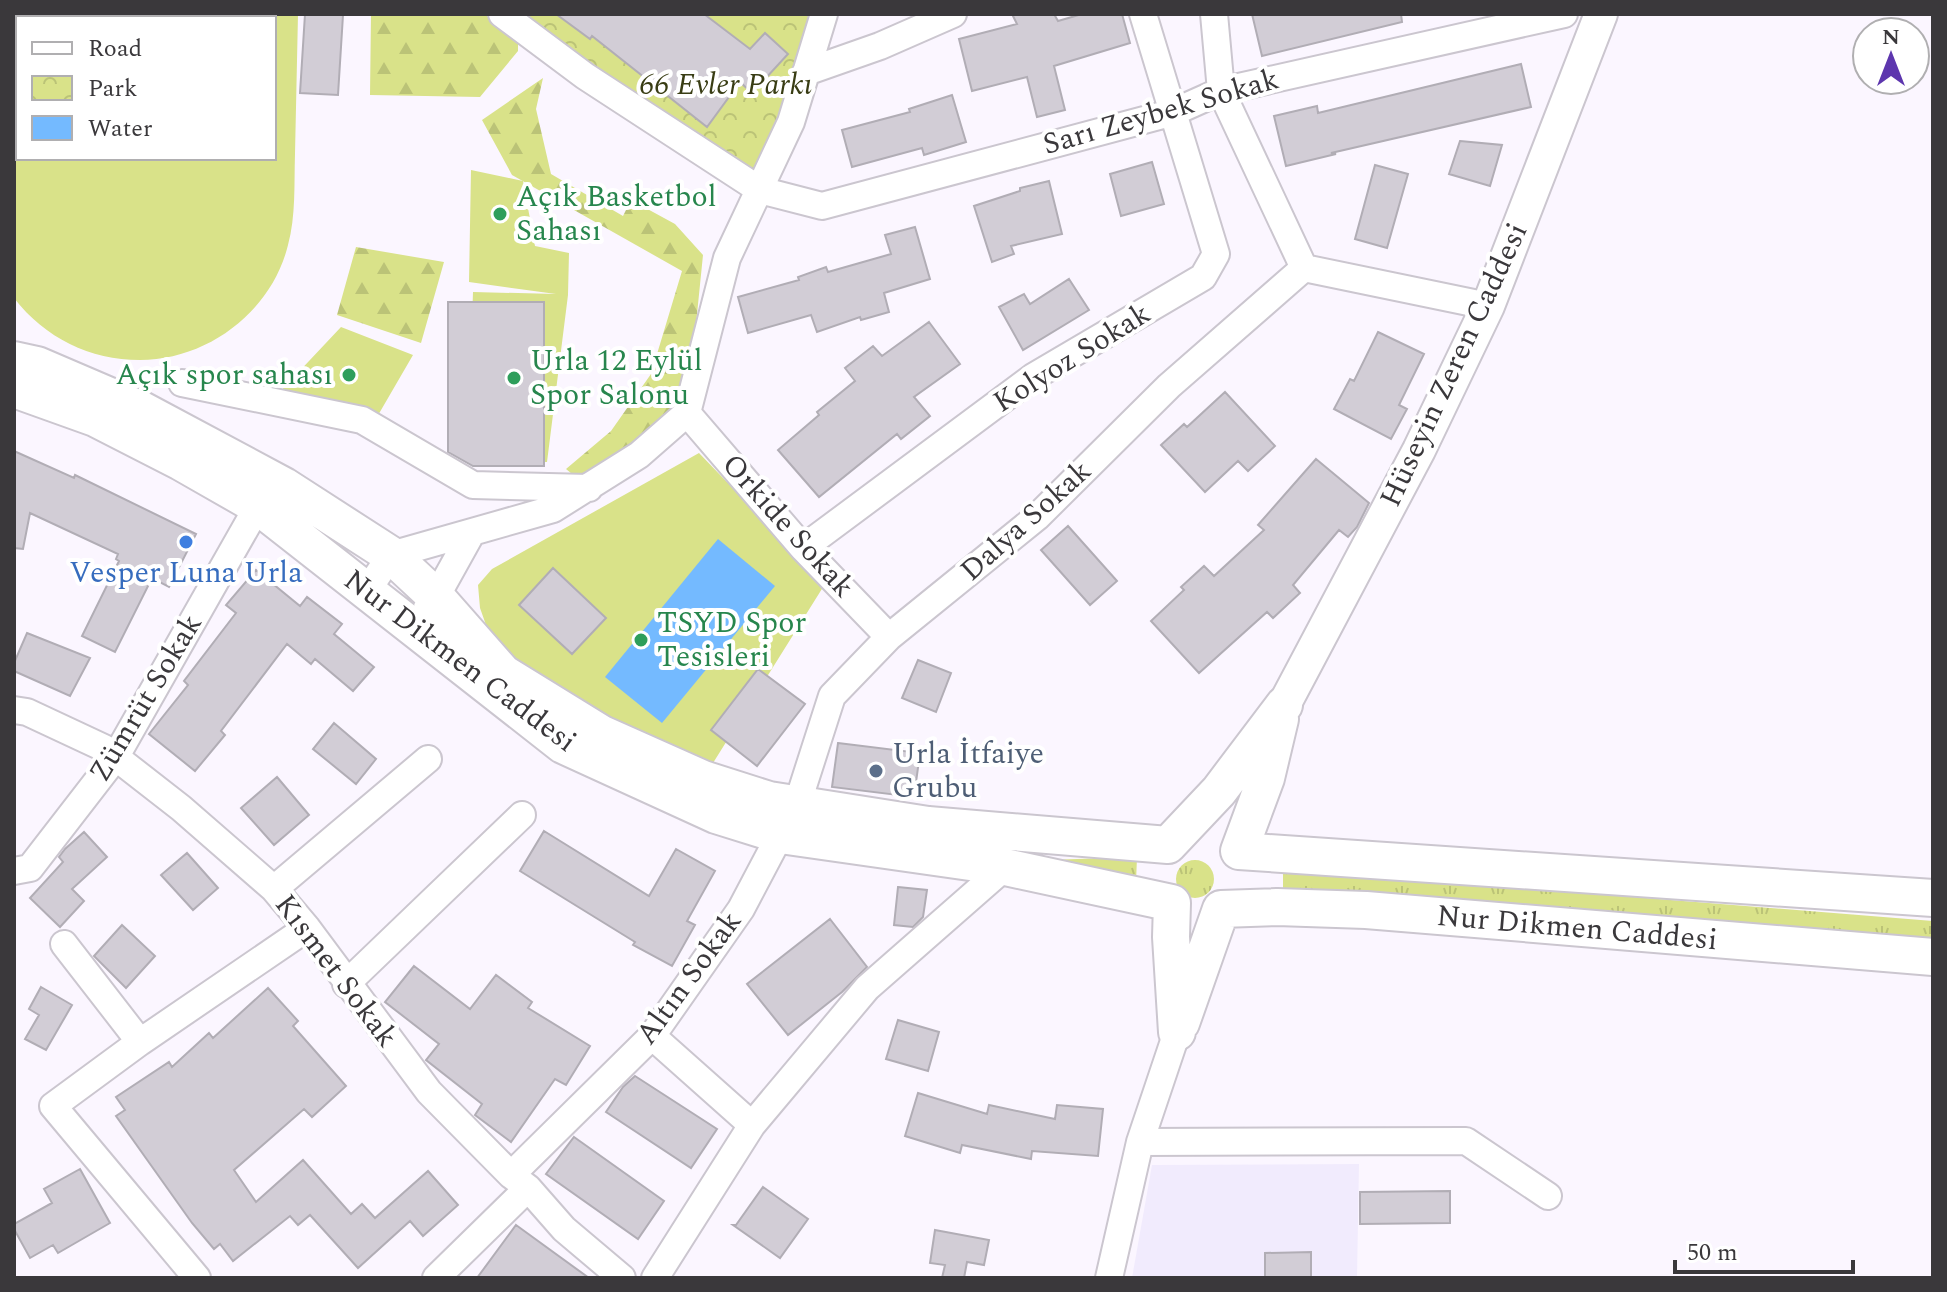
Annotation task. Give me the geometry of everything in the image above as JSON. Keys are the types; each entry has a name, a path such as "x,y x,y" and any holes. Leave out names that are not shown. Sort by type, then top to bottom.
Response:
{"main road":[{"name":"Nur Dikmen Caddesi","path":"14,360 37,365 142,410 284,486 391,555 436,597 503,673 602,734 703,779 769,800 788,820 1172,903"},
{"name":"Nur Dikmen Caddesi","path":"14,389 95,418 258,506 563,745 716,815 928,825 1168,845"},
{"path":"1172,903 1162,889 1158,875 1160,860 1168,845 1219,791 1284,705"},
{"path":"1239,851 1266,778 1284,705"},
{"path":"1168,845 1183,833 1203,829 1224,836 1239,851 1244,872 1234,898 1221,909 1195,914 1170,900 1177,1032"},
{"name":"Nur Dikmen Caddesi","path":"1239,851 1933,898"},
{"path":"1177,1032 1221,909"},
{"name":"Nur Dikmen Caddesi","path":"1221,909 1366,910 1933,957"}],"street":[{"name":"Sarı Zeybek Sokak","path":"502,14 585,76 760,190 822,206 1174,112 1221,91 1564,14"},
{"path":"367,591 391,555 553,509 639,455 687,413 727,258 791,122 824,14"},
{"path":"806,72 880,46 953,14"},
{"name":"Kolyoz Sokak","path":"803,548 1033,377 1203,277 1216,254 1143,14"},
{"path":"1214,14 1221,91 1304,268 1488,306"},
{"name":"Hüseyin Zeren Caddesi","path":"1284,705 1419,450 1488,306 1601,14"},
{"name":"Dalya Sokak","path":"788,820 832,696 889,637 1037,517 1169,386 1304,268"},
{"path":"182,383 362,420 473,485 589,488"},
{"name":"Orkide Sokak","path":"687,413 803,548 889,637"},
{"name":"Zümrüt Sokak","path":"14,871 30,868 115,758 258,506"},
{"path":"411,626 436,597 471,534"},
{"name":"Kısmet Sokak","path":"14,710 27,712 104,748 181,808 274,889 307,928 429,1092 564,1229 622,1278"},
{"path":"274,889 428,759"},
{"path":"346,984 522,815"},
{"name":"Altın Sokak","path":"436,1278 652,1036 741,909 788,820"},
{"path":"655,1278 752,1125 867,988 1005,867"},
{"path":"197,1278 53,1106 140,1042 307,928"},
{"path":"64,944 140,1042"},
{"path":"1109,1278 1140,1142 1177,1032"},
{"path":"652,1036 752,1125"},
{"path":"1140,1142 1466,1141 1548,1196"}],"shaded area":[{"path":"1359,1164 1357,1278 1132,1278 1152,1165"}],"green space":[{"path":"14,14 298,14 292,223 280,269 268,291 252,310 234,327 190,351 165,358 140,360 86,351 54,335 14,298"},
{"path":"371,14 484,14 518,38 518,51 480,97 370,95"},
{"name":"66 Evler Parkı","path":"502,14 824,14 760,190"},
{"path":"543,78 536,109 551,174 623,216 631,200 675,224 703,255 687,413 589,488 566,469 611,431 651,374 682,271 512,175 482,120"},
{"name":"Urla 12 Eylül Spor Salonu","path":"471,170 523,181 535,246 569,253 568,295 547,462 467,464 473,292 556,294 469,282"},
{"path":"356,247 444,262 421,343 337,315"},
{"name":"Açık spor sahası","path":"341,327 413,355 377,417 277,395"},
{"name":"TSYD Spor Tesisleri","path":"699,453 825,584 703,779 503,673 480,608 478,585 492,569"},
{"path":"1137,857 1136,883 1047,860"},
{"path":"1195,860 1208,866 1214,879 1208,892 1195,898 1182,892 1176,879 1182,866"},
{"path":"1283,869 1933,921 1933,944 1283,894"}],"water":[{"path":"718,539 775,586 662,723 605,677"}],"building":[{"path":"305,14 343,15 338,95 300,93"},
{"path":"556,14 704,14 750,49 765,33 788,54 752,93 740,82 707,127 592,36 590,39"},
{"path":"1012,14 1054,14 1058,21 1082,14 1122,14 1130,43 1054,66 1065,110 1037,117 1027,77 972,91 959,39 1017,24"},
{"path":"1252,14 1401,14 1402,22 1262,56"},
{"path":"1521,64 1531,107 1286,166 1274,116 1317,106 1318,113"},
{"path":"952,95 966,142 924,155 922,148 852,167 842,130 910,112 909,109"},
{"path":"1460,141 1502,145 1490,186 1449,174"},
{"path":"1152,162 1164,204 1121,216 1110,174"},
{"path":"1375,165 1408,174 1387,248 1355,239"},
{"path":"1049,181 1062,234 1011,246 1014,254 992,262 974,206 1020,191 1020,188"},
{"path":"915,227 930,279 884,293 889,312 861,320 860,317 817,332 811,315 748,333 738,297 799,280 798,277 826,267 828,272 891,254 885,235"},
{"path":"1069,279 1089,310 1023,350 999,307 1024,294 1030,304"},
{"name":"Urla 12 Eylül Spor Salonu","path":"448,302 544,302 544,466 473,466 448,452"},
{"path":"929,322 960,364 914,397 930,416 901,439 897,434 819,497 778,450 855,381 845,368 873,346 882,356"},
{"path":"1378,332 1424,354 1399,405 1407,409 1391,439 1334,409 1350,379 1354,381"},
{"path":"1225,392 1275,446 1248,471 1238,461 1205,492 1161,445 1184,424 1187,427"},
{"path":"14,451 74,478 75,475 196,534 169,587 152,578 115,652 82,636 119,561 116,559 118,554 30,513 23,549 14,548"},
{"path":"1316,459 1369,503 1357,527 1348,537 1339,530 1293,585 1300,593 1273,618 1267,612 1199,673 1151,621 1204,566 1214,576 1264,530 1258,525"},
{"path":"1068,526 1117,581 1090,605 1041,550"},
{"path":"553,568 606,618 572,654 519,605"},
{"path":"256,570 300,606 307,597 342,624 334,634 374,667 353,691 315,659 311,664 287,644 221,731 225,735 195,771 149,734 188,685 184,681 236,613 226,605"},
{"path":"27,633 90,658 70,696 14,671 14,663"},
{"path":"918,660 951,673 936,712 902,698"},
{"path":"758,669 805,704 757,766 711,730"},
{"path":"334,723 376,759 356,784 313,749"},
{"name":"Urla İtfaiye Grubu","path":"838,743 920,753 914,797 832,787"},
{"path":"277,777 309,815 274,845 241,808"},
{"path":"544,831 649,896 676,849 715,871 687,921 695,925 672,966 633,945 635,942 520,871"},
{"path":"84,832 107,857 72,889 84,901 60,927 30,898 63,862 59,857 65,849"},
{"path":"187,853 218,888 193,910 161,875"},
{"path":"898,887 927,890 923,917 913,927 894,925"},
{"path":"830,919 867,967 842,992 788,1035 747,984"},
{"path":"122,925 155,956 126,988 94,956"},
{"path":"414,966 470,1009 496,975 532,1002 528,1008 590,1046 566,1085 555,1079 511,1142 475,1115 482,1104 426,1060 439,1044 385,1002"},
{"path":"41,987 72,1005 46,1050 25,1039 39,1015 29,1009"},
{"path":"268,988 298,1021 293,1026 346,1086 312,1117 304,1109 234,1170 256,1202 303,1160 351,1214 362,1204 375,1218 428,1171 458,1205 423,1236 410,1221 358,1268 310,1215 298,1225 290,1216 233,1261 220,1244 214,1249 192,1223 116,1116 125,1110 116,1097 169,1062 172,1067 209,1033 213,1038"},
{"path":"898,1020 939,1032 928,1071 886,1059"},
{"path":"635,1076 717,1129 691,1168 606,1112 623,1087"},
{"path":"918,1093 987,1114 989,1105 1055,1119 1057,1105 1103,1109 1098,1156 1032,1151 1031,1159 962,1145 960,1153 905,1136"},
{"path":"574,1137 664,1201 638,1239 546,1174"},
{"path":"80,1169 110,1223 58,1253 53,1245 30,1258 14,1224 52,1203 44,1189"},
{"path":"763,1187 808,1219 780,1258 733,1225"},
{"path":"1450,1191 1450,1223 1360,1224 1360,1192"},
{"path":"516,1225 589,1278 477,1278"},
{"path":"935,1230 989,1240 984,1265 967,1262 964,1278 942,1278 945,1265 930,1263"},
{"path":"1311,1252 1311,1278 1265,1278 1265,1253"}],"place":[{"name":"Açık Basketbol Sahası","path":"500,214"},
{"name":"Açık spor sahası","path":"349,375"},
{"name":"Urla 12 Eylül Spor Salonu","path":"514,378"},
{"name":"Vesper Luna Urla","path":"186,542"},
{"name":"TSYD Spor Tesisleri","path":"641,640"},
{"name":"Urla İtfaiye Grubu","path":"876,771"}]}
